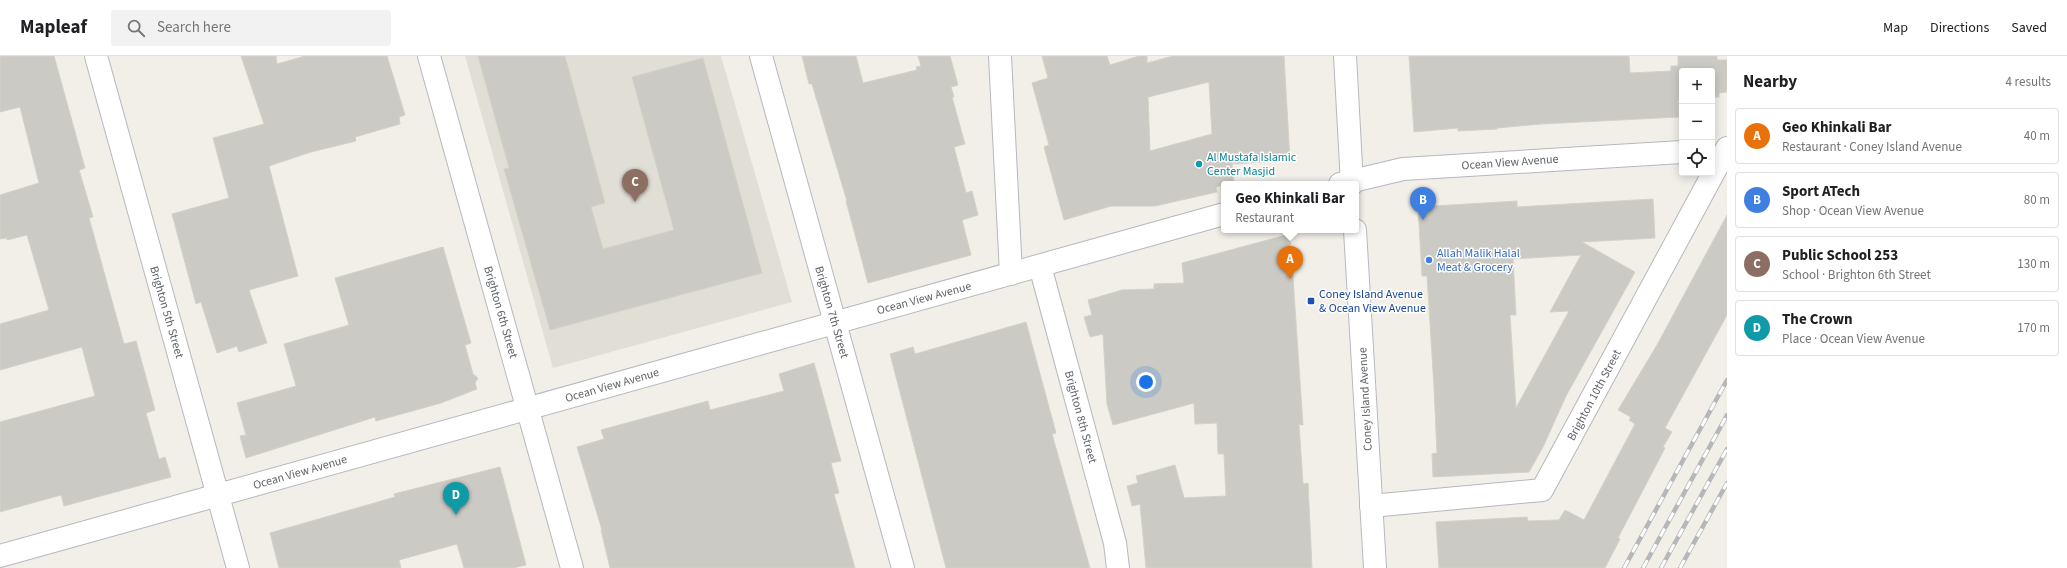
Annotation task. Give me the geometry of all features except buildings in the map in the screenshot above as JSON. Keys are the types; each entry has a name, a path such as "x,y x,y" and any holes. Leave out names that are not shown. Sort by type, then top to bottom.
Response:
{"street":[{"name":"Brighton 5th Street","path":"96,56 238,568"},
{"name":"Brighton 6th Street","path":"428,56 572,568"},
{"name":"Brighton 7th Street","path":"761,56 903,568"},
{"path":"1000,56 1011,274"},
{"path":"1345,56 1348,181"},
{"name":"Brighton 10th Street","path":"1371,506 1542,490 1722,149"},
{"name":"Ocean View Avenue","path":"1356,181 1403,169 1679,152"},
{"name":"Ocean View Avenue","path":"0,556 1221,215"},
{"name":"Coney Island Avenue","path":"1355,233 1375,568"},
{"name":"Brighton 8th Street","path":"1040,266 1115,543 1118,568"}],"shaded area":[{"path":"465,56 721,56 792,302 553,368"}],"railway":[{"path":"1624,568 1727,380"},
{"path":"1643,568 1727,415"},
{"path":"1661,568 1727,449"},
{"path":"1680,568 1727,483"}],"place":[{"name":"Al Mustafa Islamic Center Masjid","path":"1199,164"},
{"name":"Public School 253","path":"635,202"},
{"name":"Sport ATech","path":"1423,220"},
{"name":"Allah Malik Halal Meat & Grocery","path":"1429,260"},
{"name":"Geo Khinkali Bar","path":"1290,279"},
{"name":"Coney Island Avenue & Ocean View Avenue","path":"1311,301"},
{"name":"The Crown","path":"456,515"}]}
